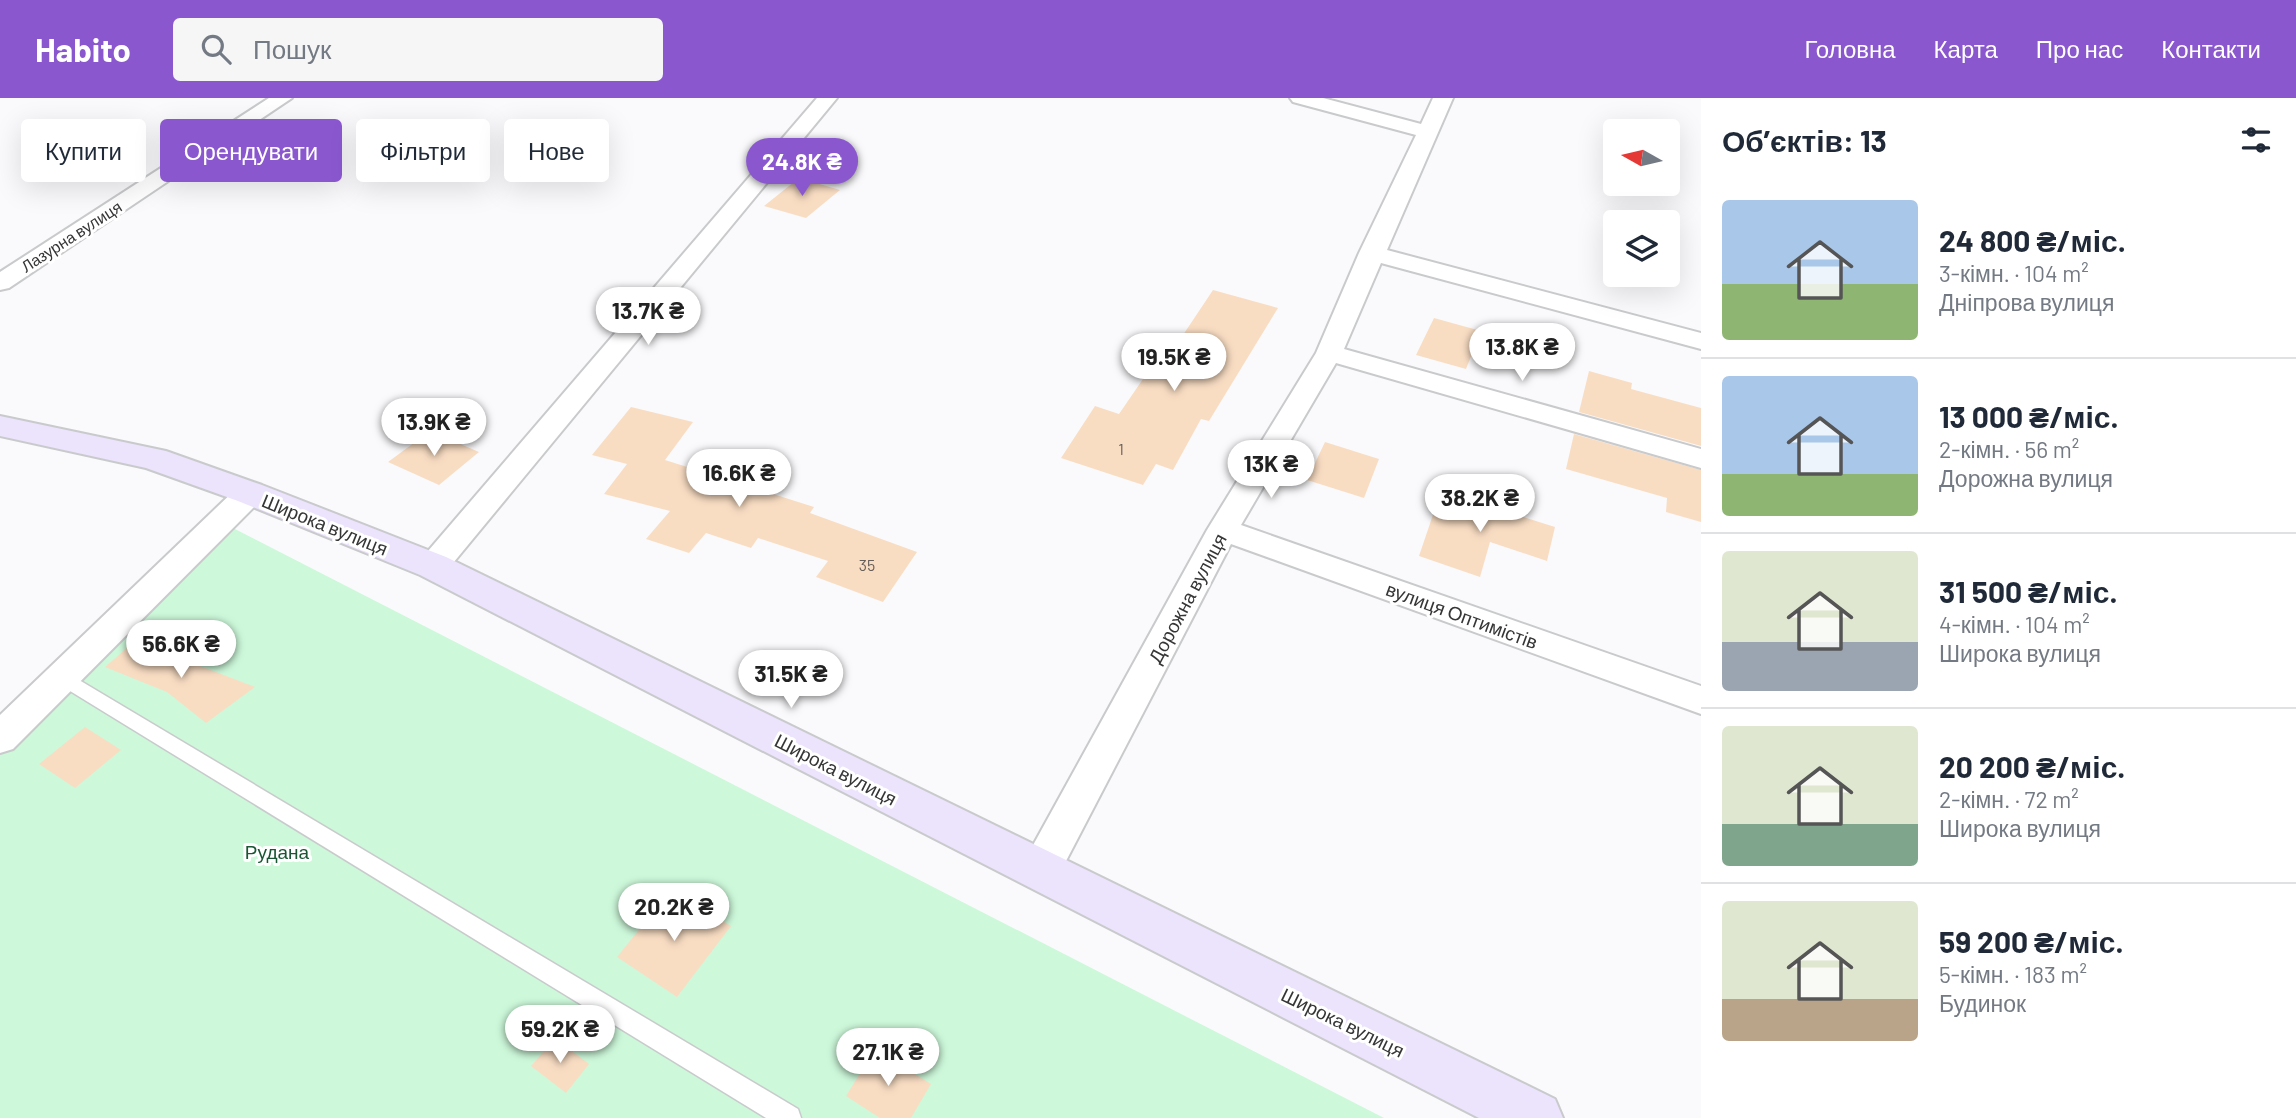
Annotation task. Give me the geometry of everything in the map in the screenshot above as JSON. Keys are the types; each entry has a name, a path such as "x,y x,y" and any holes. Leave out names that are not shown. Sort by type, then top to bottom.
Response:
{"street":[{"name":"Лазурна вулиця","path":"0,283 282,98"},
{"path":"433,566 827,98"},
{"path":"1300,98 1426,131"},
{"name":"Дорожна вулиця","path":"1040,871 1223,530 1329,353 1371,253 1443,98"},
{"path":"1371,253 1701,341"},
{"path":"1329,353 1701,459"},
{"name":"Широка вулиця","path":"0,426 154,459 433,566 1536,1118"},
{"path":"0,738 250,494"},
{"name":"вулиця Оптимістів","path":"1223,530 1701,700"}],"lane":[{"path":"64,678 789,1118"}],"green space":[{"name":"Рудана","path":"231,527 1384,1118 0,1118 0,745"}],"building":[{"path":"799,178 840,190 806,218 764,206"},
{"path":"1213,290 1278,308 1209,421 1201,419 1173,470 1156,464 1143,485 1061,458 1095,406 1119,414 1167,344 1175,347"},
{"path":"1434,318 1481,331 1466,369 1416,355"},
{"path":"1589,371 1632,383 1631,389 1701,408 1701,446 1579,412"},
{"path":"631,407 693,422 665,460 814,507 810,513 917,552 883,602 816,577 828,561 758,538 751,548 706,533 689,553 646,539 670,511 604,494 627,464 592,455"},
{"path":"430,431 479,452 439,485 388,462"},
{"path":"1574,434 1701,470 1701,522 1666,512 1667,498 1566,469"},
{"path":"1325,442 1379,459 1364,498 1307,480"},
{"path":"1441,491 1555,527 1547,561 1490,542 1480,577 1419,556"},
{"path":"135,641 255,687 206,723 167,692 105,667"},
{"path":"85,727 121,750 75,788 39,764"},
{"path":"671,890 731,926 677,997 617,957"},
{"path":"555,1038 589,1064 566,1093 531,1066"},
{"path":"875,1049 931,1084 911,1118 880,1118 846,1096"}]}
